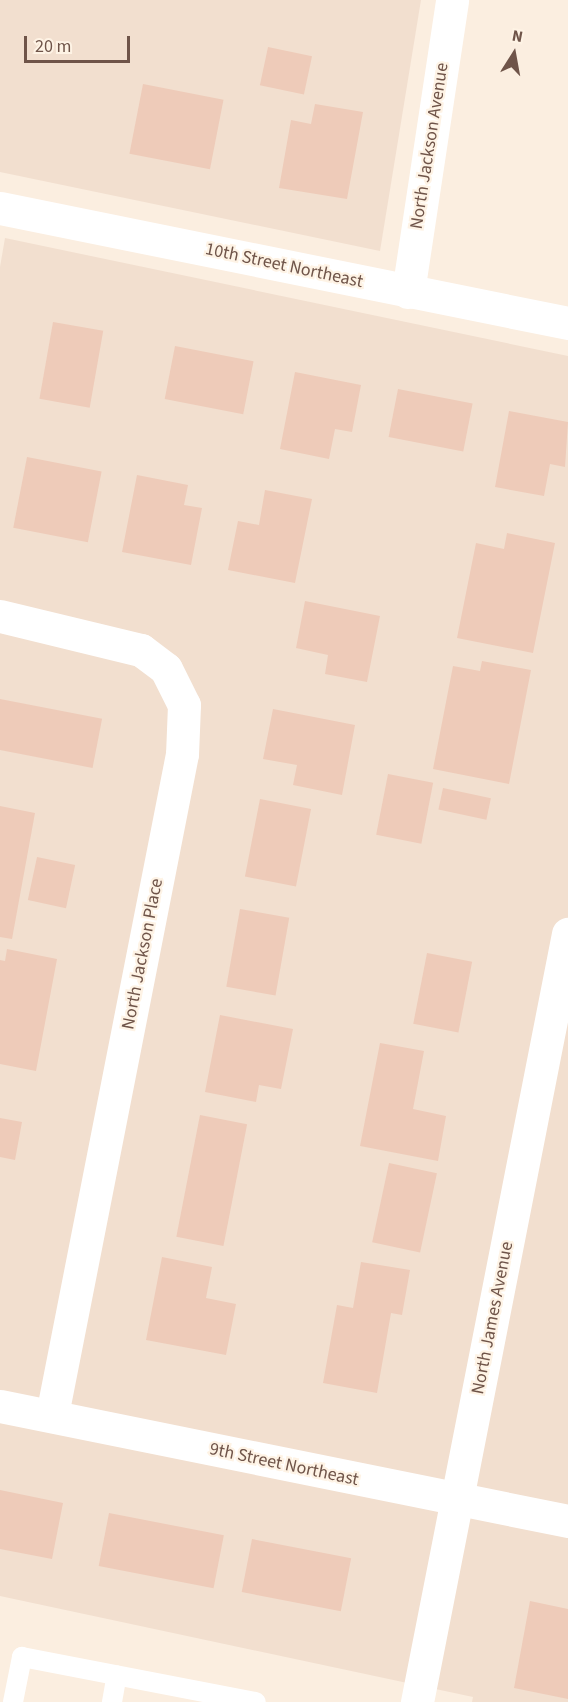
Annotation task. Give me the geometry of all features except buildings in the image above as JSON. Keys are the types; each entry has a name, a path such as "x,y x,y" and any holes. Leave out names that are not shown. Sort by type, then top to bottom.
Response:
{"street":[{"name":"North Jackson Avenue","path":"408,291 452,0"},
{"name":"10th Street Northeast","path":"0,208 568,323"},
{"name":"North Jackson Place","path":"0,616 141,650 166,669 184,705 182,754 52,1415"},
{"name":"North James Avenue","path":"417,1702 568,934"},
{"name":"9th Street Northeast","path":"0,1406 52,1415 456,1502 568,1521"}],"lane":[{"path":"13,1702 22,1657 117,1675 214,1698 256,1702"},
{"path":"112,1702 117,1675"}],"shaded area":[{"path":"0,0 421,0 380,251 0,172"},
{"path":"5,238 568,356 568,1702 472,1702 473,1697 0,1596 0,267"}]}
